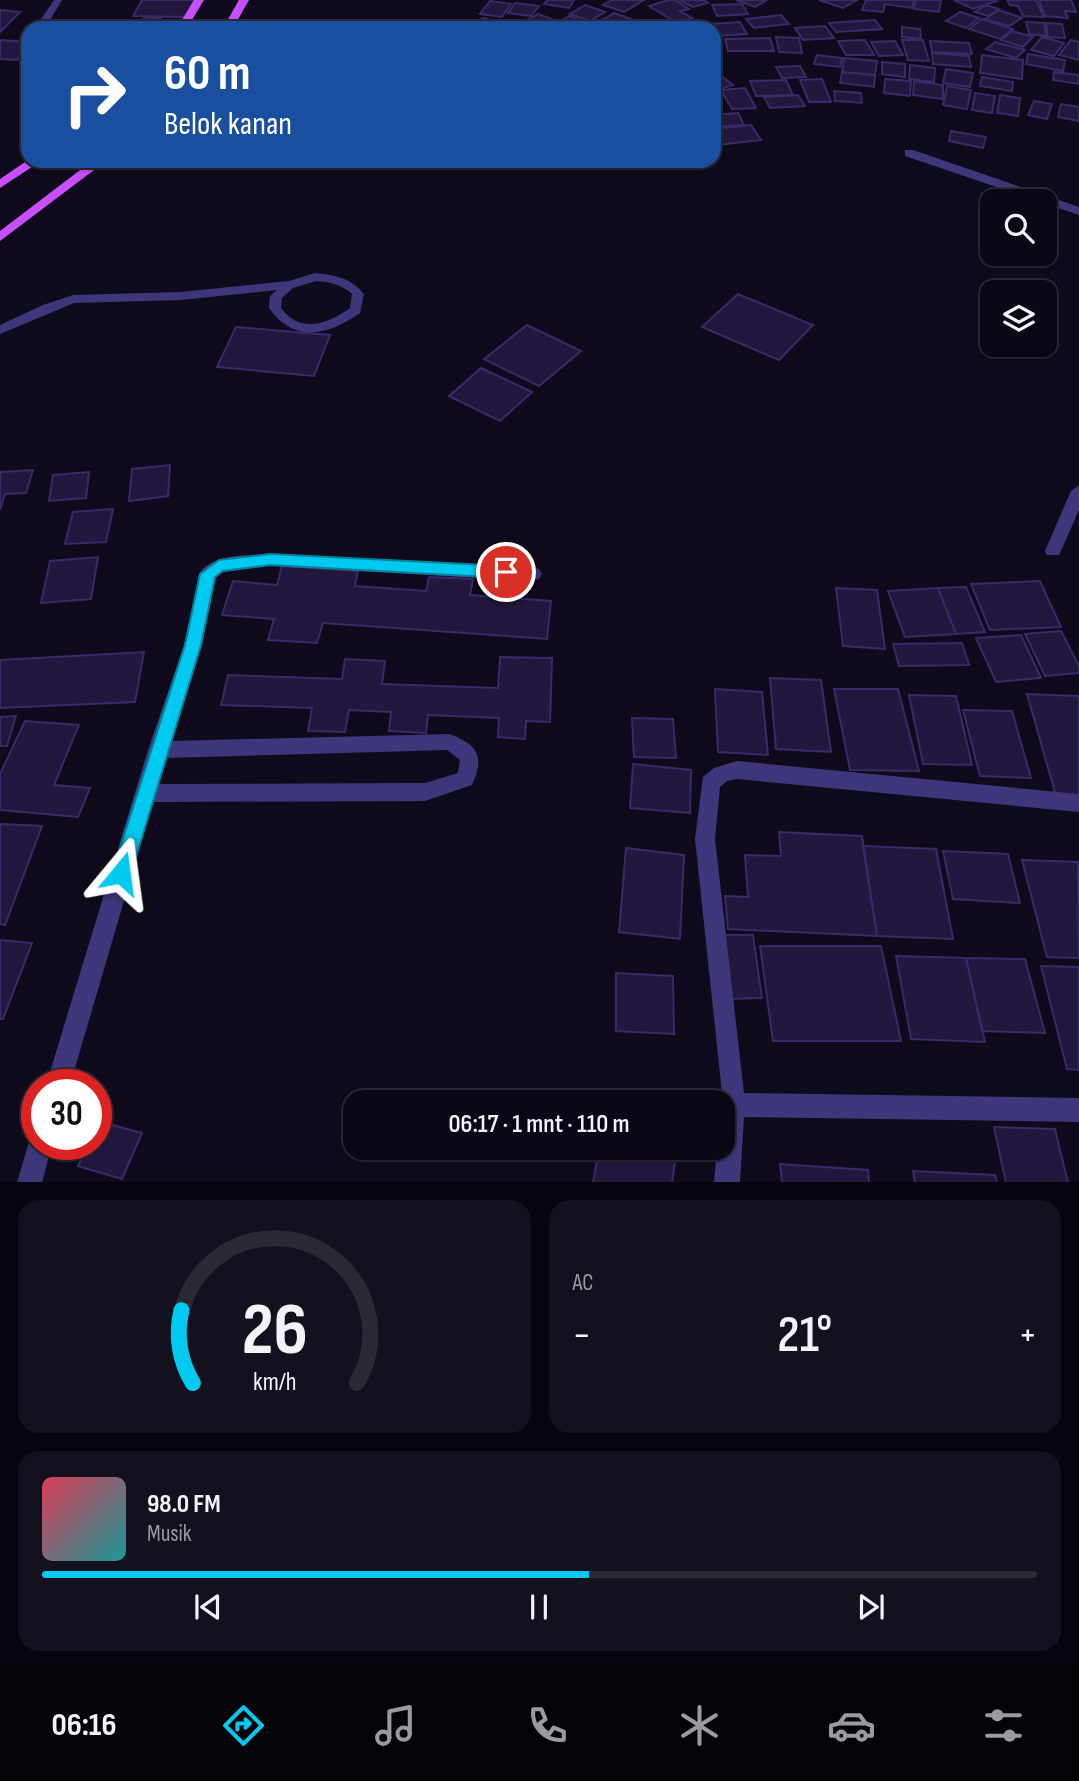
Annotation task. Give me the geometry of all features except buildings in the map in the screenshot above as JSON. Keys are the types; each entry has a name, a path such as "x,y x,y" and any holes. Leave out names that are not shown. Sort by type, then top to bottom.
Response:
{"main road":[{"path":"186,21 199,0"},
{"path":"232,21 244,0"},
{"path":"0,184 24,168"},
{"path":"0,237 91,168"}],"street":[{"path":"909,153 1079,211"},
{"path":"1053,551 1079,491"},
{"path":"63,1069 158,750 193,645 208,574 219,566 270,559 533,574"},
{"path":"145,793 425,792 465,779 471,767 469,756 463,749 449,743 158,750"},
{"path":"732,1090 705,839 710,783 722,775 737,771 1079,803"},
{"path":"735,1104 1079,1110"},
{"path":"29,1182 35,1160"},
{"path":"727,1182 729,1160"}],"lane":[{"path":"44,21 58,0"},
{"path":"0,330 73,299 181,296 288,285 308,278 330,278 352,286 358,294 359,302 356,310 338,323 311,328 298,327 287,323 274,310 274,301 288,285"}],"route":[{"path":"121,873 193,645 208,574 219,566 270,559 506,572"}]}
